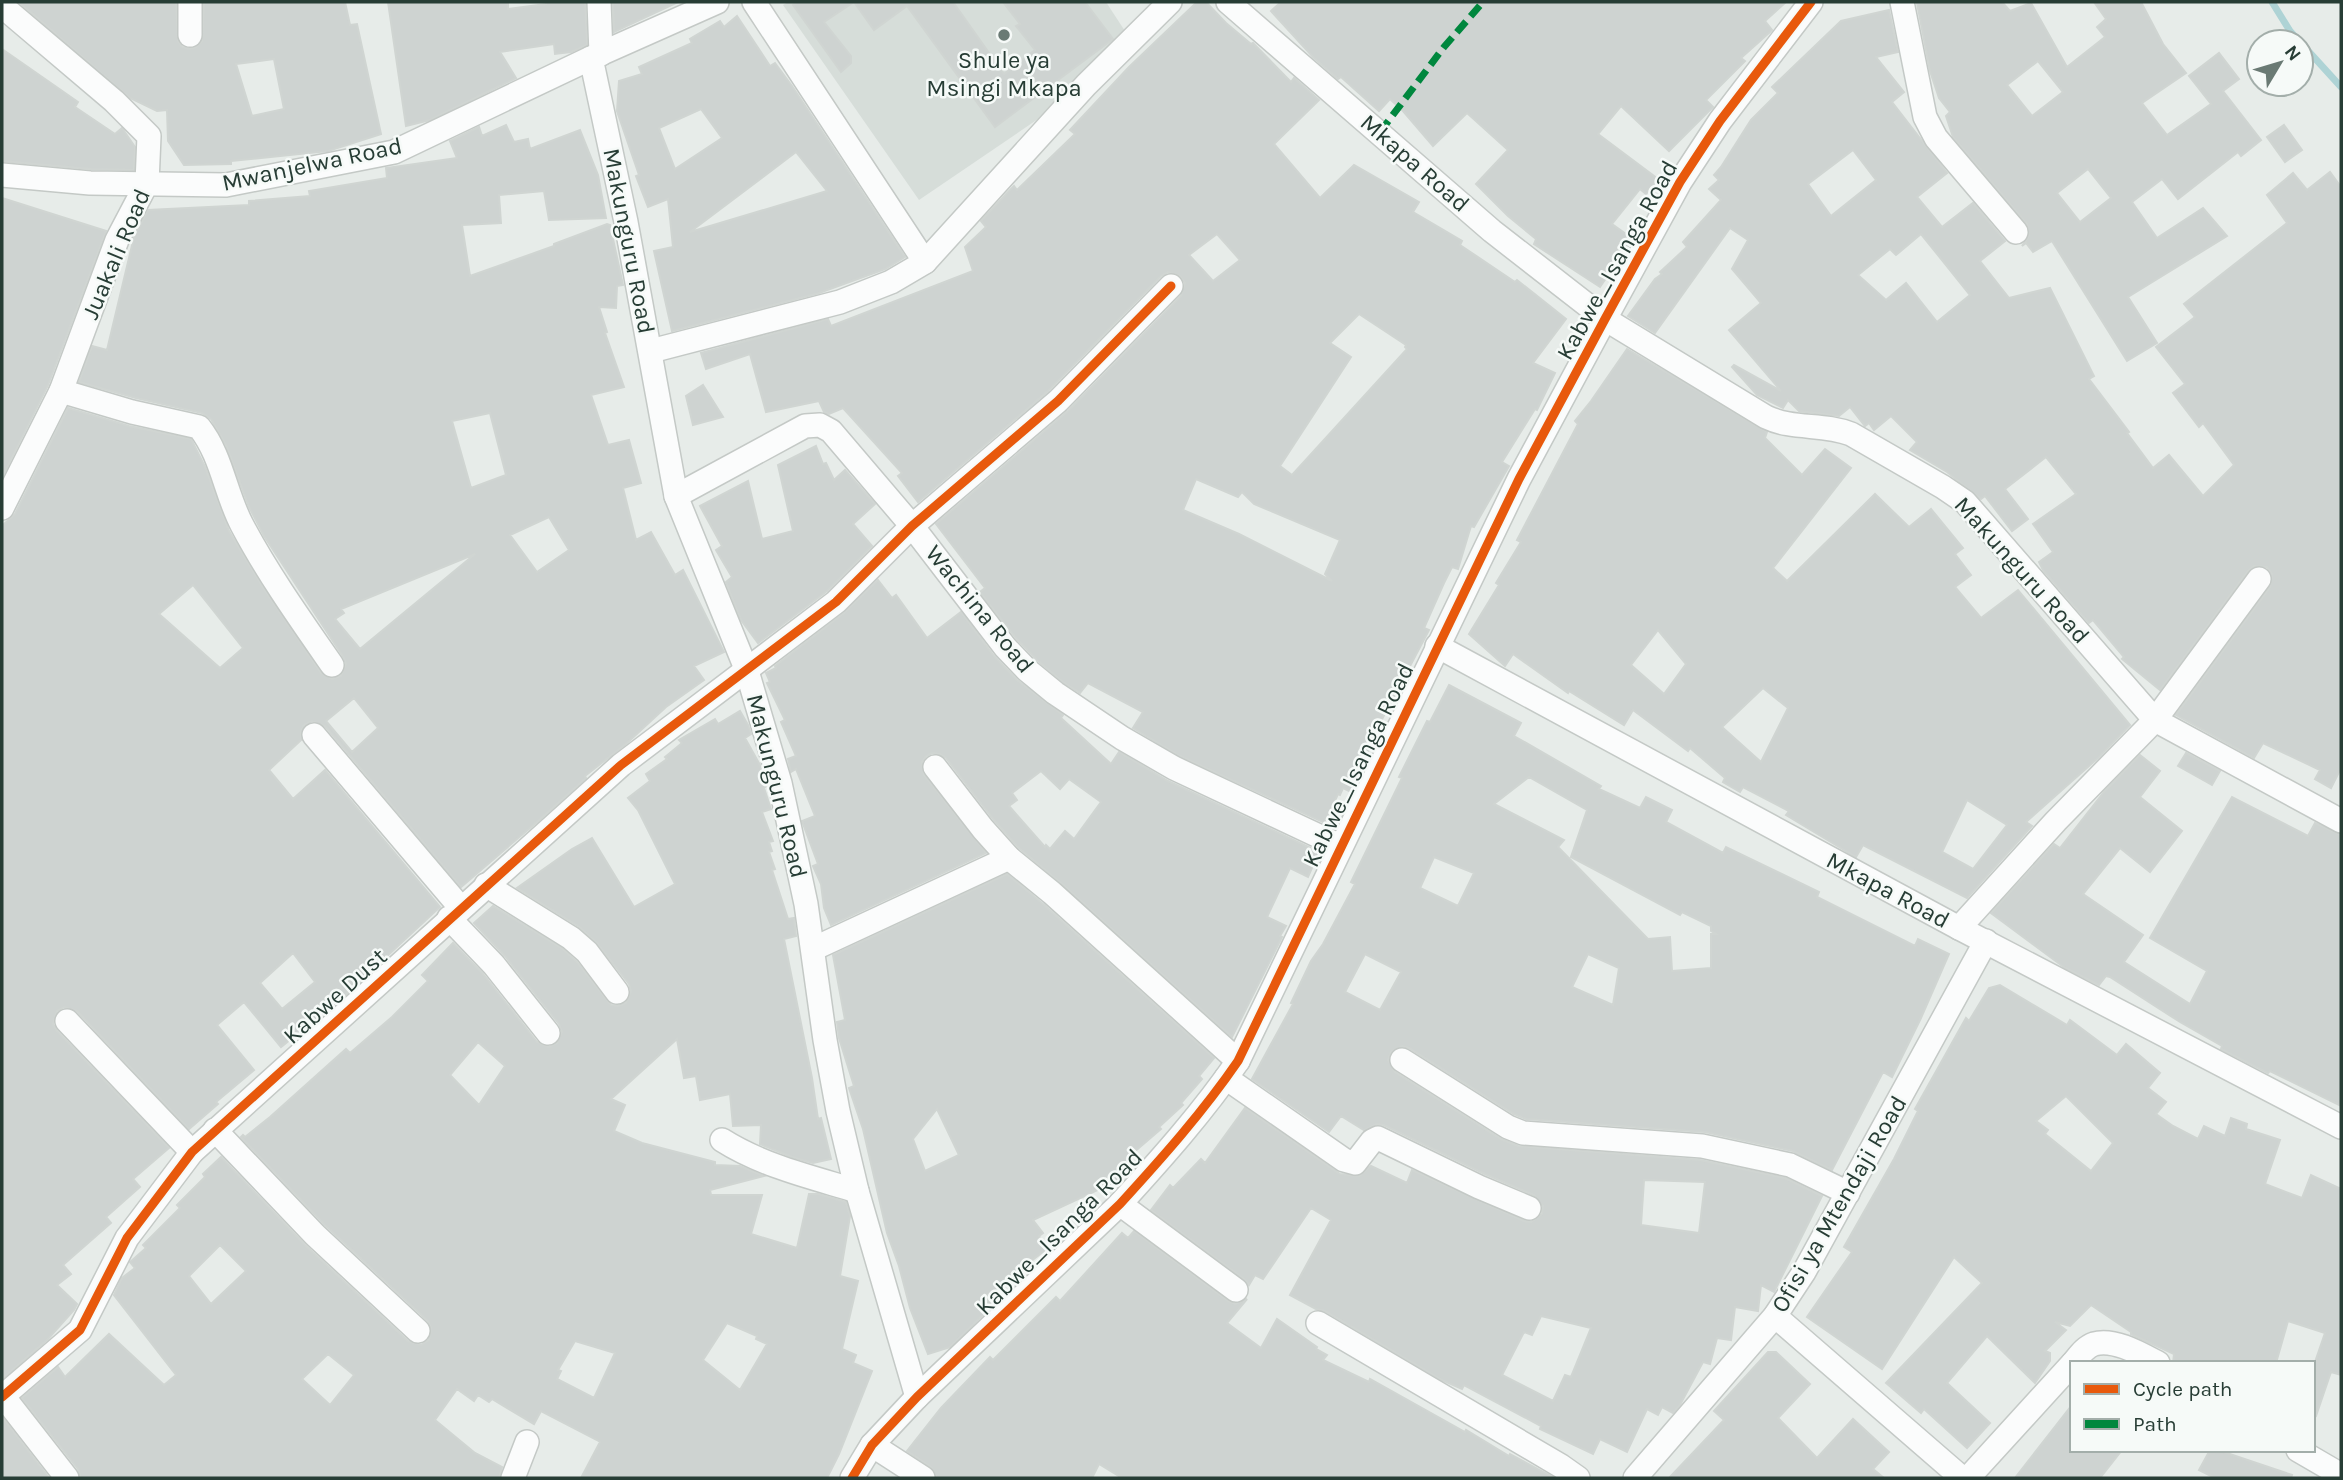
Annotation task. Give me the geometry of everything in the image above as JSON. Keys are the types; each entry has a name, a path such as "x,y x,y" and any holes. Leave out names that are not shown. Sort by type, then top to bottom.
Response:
{"street":[{"path":"190,2 190,35"},
{"name":"Makunguru Road","path":"599,2 596,56 676,496 747,671 780,783 813,949 838,1111 857,1191 917,1397"},
{"name":"Mwanjelwa Road","path":"2,175 90,183 226,185 394,152 717,2"},
{"path":"754,2 925,262"},
{"path":"651,351 840,302 891,282 925,262 1086,85 1170,2"},
{"name":"Mkapa Road","path":"1228,2 1492,231 1605,319"},
{"name":"Kabwe_Isanga Road","path":"852,1478 872,1445 917,1397 1120,1204 1184,1132 1232,1069 1519,479 1605,319 1681,181 1720,121 1811,2"},
{"path":"1902,2 1925,117 1936,138 2016,232"},
{"name":"Juakali Road","path":"2,6 114,100 149,136 147,183 117,240 61,391 2,508"},
{"name":"Kabwe Dust","path":"2,1396 80,1330 127,1237 192,1152 215,1130 621,765 836,602 912,526 1058,401 1171,286"},
{"name":"Makunguru Road","path":"1605,319 1766,417 1781,424 1837,428 1965,502 2155,720 2341,821"},
{"path":"61,391 132,412 199,427 218,458 220,471 241,523 294,611 332,665"},
{"name":"Wachina Road","path":"676,496 805,426 820,425 831,431 912,526 1005,647 1055,693 1122,738 1174,768 1340,846"},
{"path":"1959,928 2056,821 2155,720 2259,579"},
{"name":"Mkapa Road","path":"1437,646 1959,928 2341,1127"},
{"path":"314,735 548,1033"},
{"path":"935,767 982,829 1009,858 1052,893 1232,1069 1344,1160 1356,1163 1372,1141 1378,1138 1529,1208"},
{"path":"813,949 1009,858"},
{"path":"486,885 571,938 586,952 617,992"},
{"name":"Ofisi ya Mtendaji Road","path":"1635,1478 1775,1316 1804,1272 1986,941"},
{"path":"67,1021 192,1152"},
{"path":"1402,1060 1508,1127 1523,1133 1702,1146 1790,1165 1848,1193"},
{"path":"215,1130 316,1235 418,1331"},
{"path":"722,1140 741,1152 857,1191"},
{"path":"1120,1204 1236,1290"},
{"path":"1775,1316 1962,1478"},
{"path":"1318,1323 1561,1465 1578,1478"},
{"path":"2074,1361 2093,1344 2106,1343 2118,1345 2154,1361"},
{"path":"1968,1478 2070,1365"},
{"path":"2,1396 67,1478"},
{"path":"513,1478 527,1442"},
{"path":"872,1445 923,1478"},
{"path":"2301,1452 2341,1475"}],"shaded area":[{"path":"788,2 1106,2 1138,51 919,200 783,5"}],"building":[{"path":"19,2 176,2 178,41 182,47 189,49 202,41 204,2 345,2 350,25 357,24 381,134 328,151 231,161 231,164 184,165 168,141 167,110 157,111 130,98","holes":["274,59 284,109 252,116 236,64"]},
{"path":"388,2 508,2 508,9 546,2 585,2 587,45 571,52 555,54 554,44 500,52 516,78 430,120 406,126"},
{"path":"613,2 678,2 614,32"},
{"path":"797,2 854,2 824,22 851,56 851,63 841,72 793,5"},
{"path":"854,2 953,2 1004,74 1035,50 1016,26 1020,24 1003,2 1085,2 1113,39 995,127 907,6 874,30"},
{"path":"1197,2 1206,2 1226,23 1253,43 1291,82 1294,78 1319,100 1274,144 1320,198 1354,165 1419,202 1413,212 1462,241 1460,245 1515,282 1517,280 1566,319 1533,363 1555,373 1537,410 1535,409 1502,462 1509,466 1474,527 1471,526 1458,569 1452,567 1444,583 1424,628 1429,630 1380,723 1351,792 1343,788 1325,823 1180,756 1133,728 1143,712 1088,683 1080,693 1063,682 1016,638 980,592 985,588 936,524 1068,411 1181,296 1185,283 1180,276 1168,272 1161,276 1048,391 918,502 898,476 902,473 843,408 829,414 824,412 819,401 766,412 750,354 706,369 701,353 828,319 831,326 973,271 965,247 986,227 981,221 1014,186 1017,190 1075,134 1070,130 1129,67","holes":["1217,234 1240,260 1213,281 1189,255","1359,314 1406,345 1407,349 1292,475 1280,466 1351,357 1330,343","1196,479 1238,497 1242,492 1254,504 1340,540 1325,574 1332,581 1239,534 1183,510"]},
{"path":"1281,2 1786,2 1765,21 1772,30 1741,58 1745,61 1706,100 1713,107 1669,151 1621,106 1598,134 1658,179 1646,194 1640,189 1612,224 1633,239 1600,287 1534,244 1536,239 1476,184 1508,150 1467,113 1433,146 1390,99 1379,111 1341,77 1338,79 1313,57 1271,11"},
{"path":"2002,2 2010,11 2031,3 2067,67 2105,37 2097,27 2106,19 2094,2 2141,2 2163,44 2186,73 2142,103 2167,135 2211,104 2189,76 2219,53 2239,79 2223,91 2261,140 2241,156 2238,152 2178,199 2162,179 2132,202 2157,238 2203,208 2227,236 2128,297 2157,343 2127,361 2052,241 2033,252 2026,243 2022,246 2029,236 2027,224 1953,137 1946,116 1950,112 1939,98 1930,71 1917,3","holes":["2038,61 2063,92 2032,116 2007,85","2088,169 2111,198 2080,222 2057,193"]},
{"path":"1889,10 1898,52 1876,57 1904,92 1892,102 1947,173 1917,197 1942,227 1973,203 2005,241 1980,261 2009,298 2050,288 2094,376 2089,379 2129,432 2127,433 2153,468 2169,455 2203,496 2234,465 2203,423 2199,427 2173,393 2185,384 2156,347 2195,317 2184,304 2287,223 2267,195 2293,173 2307,190 2330,172 2341,187 2341,768 2331,788 2315,779 2320,770 2263,743 2254,758 2176,715 2270,587 2272,574 2267,567 2254,566 2248,571 2160,690 2122,659 2124,657 2093,620 2089,623 2039,562 2053,552 2033,524 2076,494 2046,457 2005,489 2028,519 2012,531 1985,496 1981,499 1947,472 1910,450 1917,442 1891,416 1874,430 1869,423 1865,426 1850,407 1839,416 1799,411 1788,400 1783,408 1757,395 1732,367 1734,365 1781,391 1729,330 1761,303 1732,269 1748,240 1730,228 1655,333 1628,316 1655,279 1662,274 1660,272 1687,247 1683,242 1721,200 1709,189 1719,180 1714,175 1751,120 1778,93 1772,87 1841,21","holes":["1853,150 1876,180 1831,216 1808,184","1921,234 1970,295 1937,322 1906,283 1886,300 1858,275 1890,249 1896,255"]},
{"path":"737,16 770,66 775,63 905,257 885,269 819,293 672,331 654,251 673,247 668,199 648,207 617,111 619,81 642,74 639,67 692,43 690,39 720,21 724,27","holes":["701,109 722,138 675,169 659,128","796,152 827,191 690,232"]},
{"path":"2,49 78,102 75,107 115,134 122,128 135,147 134,170 2,161"},
{"path":"506,125 514,142 528,139 530,149 580,130 598,175 606,218 549,220 544,191 499,195 501,223 462,225 470,276 610,225 623,285 617,286 616,308 599,307 624,387 591,395 608,445 629,440 641,483 623,488 636,540 651,532 675,575 683,570 724,652 694,666 704,680 666,707 627,743 585,776 586,778 537,822 461,887 325,726 312,721 304,725 301,740 269,770 293,799 325,770 440,907 342,998 281,1047 244,1002 217,1025 254,1070 189,1129 77,1011 64,1007 57,1011 53,1024 57,1031 169,1148 133,1179 140,1187 106,1217 111,1223 63,1265 71,1274 57,1285 77,1304 74,1310 48,1339 2,1379 2,526 15,514 68,408 129,426 191,439 205,467 229,531 262,586 321,673 332,679 341,676 346,664 344,658 264,536 249,507 226,445 211,419 202,413 79,382 92,346 107,350 134,237 148,210 249,205 249,201 310,196 309,191 387,178 386,168 457,158 450,141 479,127 482,136","holes":["490,413 506,475 471,488 452,421","549,517 569,550 537,572 510,535","475,554 360,649 335,619 344,613 341,609","193,585 243,648 220,668 159,614","354,698 378,728 352,752 326,721","293,953 315,982 282,1009 260,983"]},
{"path":"2284,125 2302,150 2285,162 2267,137"},
{"path":"2,198 106,231 48,385 2,477"},
{"path":"1627,349 1767,432 1765,438 1802,475 1825,449 1851,468 1773,568 1787,581 1875,494 1909,527 1931,509 1963,548 1955,554 1971,575 1955,587 1981,618 2018,590 2130,725 2098,758 2026,822 2032,826 1967,898 1863,845 1856,857 1786,815 1789,811 1743,787 1740,792 1723,782 1725,778 1690,748 1688,751 1633,710 1624,725 1569,691 1568,693 1513,654 1505,666 1469,634 1521,542 1517,540 1578,424 1575,421","holes":["1658,630 1686,664 1664,694 1631,665","1763,688 1788,708 1761,762 1722,727","1967,800 2007,825 1973,869 1942,852"]},
{"path":"703,385 723,417 693,425 686,396"},
{"path":"816,446 823,464 826,463 834,480 845,470 875,504 853,524 872,546 827,591 758,643 741,620 726,582 732,577 716,550 722,546 700,506 748,481 762,539 793,531 778,465"},
{"path":"878,580 892,598 896,595 927,638 961,612 994,656 1017,680 1063,715 1061,718 1111,764 1119,752 1168,781 1319,852 1308,877 1290,868 1267,917 1286,926 1232,1037 1019,848 940,754 932,753 926,756 922,762 924,775 986,853 831,925 824,908 821,884 813,866 818,864 802,821 815,816 796,769 791,772 788,759 796,756 781,722 785,720 767,683 770,682 766,673 776,668 775,666 844,613","holes":["1041,771 1060,789 1069,779 1101,802 1074,839 1065,831 1050,849 1046,845 1045,847 1009,806 1017,800 1012,793"]},
{"path":"1449,685 1521,723 1514,736 1601,786 1599,789 1640,808 1646,797 1672,810 1666,822 1723,853 1726,847 1819,892 1817,897 1915,946 1918,939 1949,954 1892,1077 1883,1072 1832,1170 1793,1151 1705,1132 1526,1119 1409,1048 1402,1046 1391,1052 1388,1060 1395,1072 1501,1139 1518,1146 1700,1160 1785,1178 1822,1196 1774,1292 1761,1285 1758,1311 1735,1307 1731,1340 1717,1338 1710,1364 1703,1362 1673,1413 1662,1407 1658,1415 1647,1409 1627,1452 1600,1439 1593,1454 1540,1429 1541,1426 1464,1385 1462,1389 1442,1380 1325,1311 1290,1295 1331,1220 1311,1208 1263,1279 1255,1275 1249,1285 1151,1210 1170,1185 1173,1188 1201,1159 1205,1163 1245,1108 1340,1174 1359,1176 1371,1166 1407,1183 1412,1170 1524,1221 1531,1222 1542,1214 1543,1206 1534,1195 1384,1125 1377,1124 1364,1130 1341,1116 1329,1132 1252,1079 1293,1004 1291,1003 1311,961 1355,884 1351,882 1402,778 1399,777 1427,721 1430,722","holes":["1529,777 1587,810 1571,857 1680,915 1682,912 1711,926 1711,931 1716,934 1711,934 1711,968 1672,971 1670,937 1648,939 1558,847 1564,840 1494,804","1434,857 1474,873 1458,906 1420,888","1365,954 1401,972 1380,1010 1345,992","1588,954 1619,968 1613,1005 1572,987","1644,1180 1705,1182 1699,1233 1641,1225","1541,1316 1591,1328 1571,1377 1565,1375 1553,1401 1502,1375 1524,1332 1532,1335"]},
{"path":"740,711 751,734 745,738 760,765 766,786 764,788 771,809 762,812 773,841 769,842 772,851 769,852 775,869 772,870 788,919 794,918 796,936 784,939 818,1119 821,1118 831,1159 813,1163 792,1157 760,1144 761,1125 733,1126 730,1094 700,1100 696,1076 684,1078 677,1039 611,1099 625,1105 614,1131 642,1143 715,1162 715,1165 740,1166 764,1176 710,1190 711,1195 762,1195 751,1234 797,1248 809,1194 846,1202 850,1216 840,1276 858,1281 842,1349 856,1355 853,1363 872,1371 827,1478 581,1478 600,1442 541,1411 534,1424 492,1399 489,1402 478,1395 474,1401 457,1389 435,1420 475,1453 502,1467 499,1478 81,1478 78,1469 22,1398 58,1367 65,1377 109,1334 164,1385 176,1375 114,1295 122,1278 135,1268 130,1262 146,1248 143,1245 180,1208 177,1205 221,1157 305,1245 408,1341 421,1345 429,1340 431,1328 428,1321 325,1225 241,1137 245,1137 270,1117 346,1049 350,1053 392,1017 428,981 422,975 453,943 483,974 537,1042 549,1047 557,1043 562,1032 559,1024 505,956 474,923 493,906 563,949 577,962 611,1005 626,1003 631,991 629,984 596,942 578,926 517,888 592,838 634,907 675,884 638,810 628,798 650,781 646,774 667,759 665,757 682,743 679,740 715,719 718,724","holes":["478,1042 505,1066 479,1105 450,1075","220,1245 246,1271 211,1304 189,1276","727,1323 757,1336 756,1339 767,1344 740,1390 703,1360","575,1341 615,1353 594,1398 557,1379 561,1371 558,1370","328,1354 354,1375 330,1405 302,1379"]},
{"path":"2186,753 2220,771 2212,785 2178,766"},
{"path":"2140,755 2160,771 2140,797 2182,831 2150,872 2120,848 2083,894 2143,935 2124,962 2190,1004 2207,971 2150,938 2232,797 2308,836 2315,823 2341,835 2341,1106 2221,1049 2222,1046 2110,977 2106,976 2099,985 2065,968 1991,913 2054,844 2060,848 2104,792"},
{"path":"1007,874 1214,1058 1199,1076 1202,1079 1181,1103 1183,1105 1159,1127 1161,1129 1126,1159 1129,1163 1115,1173 1119,1180 1033,1220 1043,1233 1039,1236 1048,1248 1022,1268 1024,1270 985,1297 992,1306 950,1347 928,1354 910,1308 887,1233 863,1129 849,1088 854,1086 839,1038 837,1022 845,1020 833,955","holes":["937,1109 959,1155 925,1171 913,1139"]},
{"path":"2000,985 2067,1025 2070,1020 2117,1055 2126,1044 2160,1073 2148,1088 2166,1102 2156,1114 2173,1126 2198,1139 2204,1126 2225,1136 2231,1118 2247,1124 2246,1129 2280,1140 2265,1184 2302,1198 2311,1175 2341,1189 2341,1375 2331,1372 2316,1416 2315,1362 2325,1333 2288,1321 2277,1361 2173,1361 2174,1354 2131,1334 2091,1305 2070,1326 2055,1322 2066,1330 2045,1351 2050,1353 2050,1361 2035,1383 1987,1336 1947,1383 1990,1423 1967,1448 1924,1409 1921,1413 1886,1383 1982,1283 1954,1257 1882,1369 1807,1317 1852,1252 1844,1247 1894,1159 1918,1111 1915,1109 1966,1018 1969,1021 1989,988","holes":["2066,1096 2113,1143 2091,1171 2045,1134 2048,1130 2036,1121"]},
{"path":"1134,1231 1228,1301 1235,1304 1247,1299 1227,1323 1261,1348 1277,1319 1327,1355 1323,1360 1369,1382 1370,1379 1554,1478 1122,1478 1099,1464 1092,1478 937,1478 931,1467 907,1451 941,1408 990,1357 993,1360 1056,1297 1060,1301 1122,1233 1128,1238"},
{"path":"1768,1352 1776,1352 1810,1384 1778,1418 1817,1458 1853,1419 1889,1452 1873,1469 1884,1478 1669,1478 1724,1420 1714,1411"},
{"path":"2070,1408 2070,1452 2120,1452 2100,1478 2015,1478"},
{"path":"2,1417 49,1478 2,1478"},
{"path":"2209,1452 2224,1452 2292,1475 2291,1478 2215,1478 2199,1470"}],"waterway":[{"path":"2272,2 2288,28"},
{"path":"2315,58 2341,87"}],"marked path":[{"path":"1380,132 1444,47 1483,2"}],"cycle path":[{"path":"852,1478 872,1445 917,1397 1120,1204 1196,1117 1238,1061 1519,479 1605,319 1680,182 1720,121 1811,2"},
{"path":"2,1397 80,1330 127,1238 192,1152 621,765 836,602 912,526 1058,401 1171,286"}],"place":[{"name":"Shule ya Msingi Mkapa","path":"1004,35"}]}
